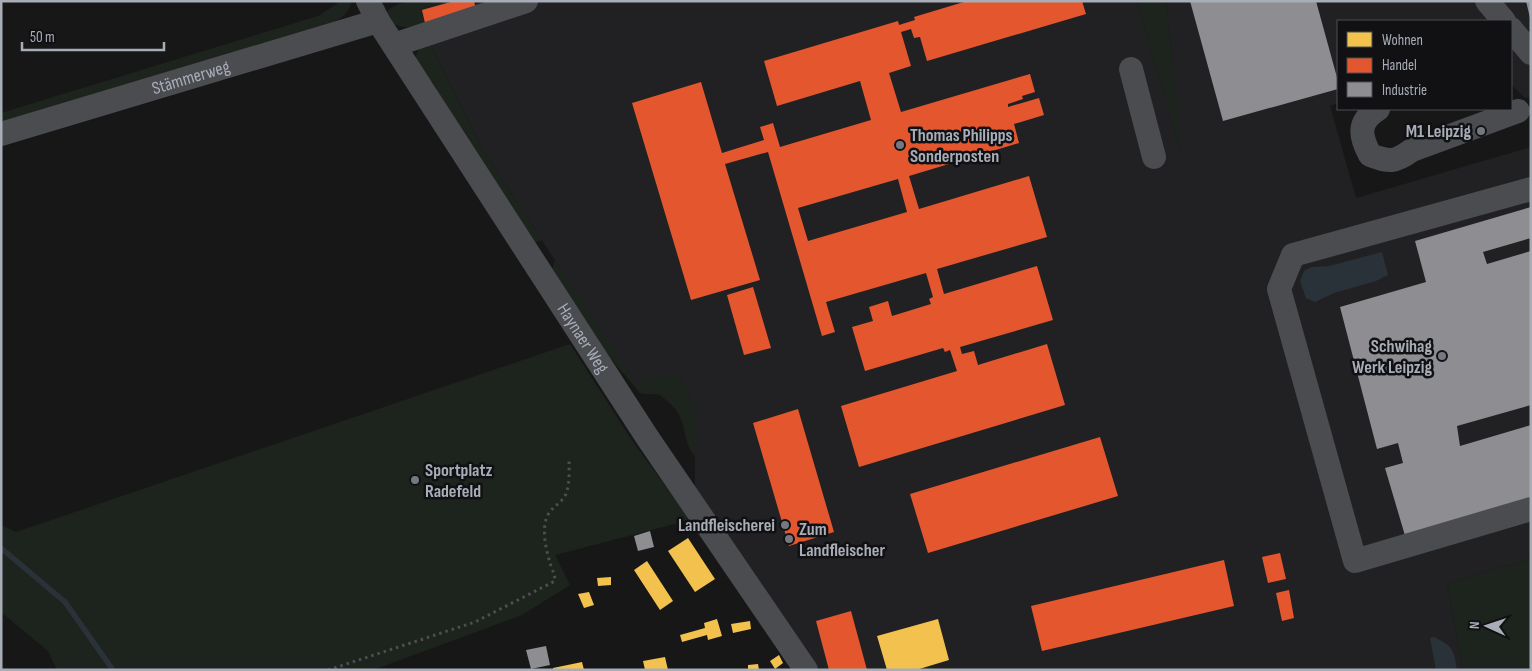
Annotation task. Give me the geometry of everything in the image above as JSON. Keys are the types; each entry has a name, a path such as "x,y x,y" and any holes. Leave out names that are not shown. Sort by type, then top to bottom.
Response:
{"street":[{"path":"394,45 526,1"},
{"path":"1487,1 1503,20"},
{"name":"Haynaer Weg","path":"373,11 647,437 805,670"},
{"name":"Stämmerweg","path":"1,134 373,11"},
{"path":"1512,30 1531,53"},
{"path":"1131,69 1154,158"},
{"path":"1377,110 1364,122 1361,133 1370,155 1387,161 1401,158 1412,150 1524,111"},
{"path":"1504,110 1524,111"},
{"path":"1531,189 1293,255 1279,289 1355,561 1531,509"}],"path":[{"path":"328,670 475,622 555,581 556,576 544,538 544,526 547,516 554,505 564,498 568,488 569,461"}],"shaded area":[{"path":"338,1 352,1 343,16 327,25 1,123 1,113 318,16 337,4"},
{"path":"409,1 447,1 421,9 425,25 407,27 398,26 390,22 386,13 388,10"},
{"path":"447,1 1137,1 1181,153 1166,1 1531,1 1531,97 1525,98 1512,85 1512,20 1337,20 1337,103 1330,106 1356,198 1531,147 1531,559 1447,583 1463,670 819,670 695,488 695,405 676,373 636,384 481,147 429,41 420,9"},
{"path":"1137,1 1166,1 1182,157"},
{"path":"429,41 481,147 542,240 534,243 445,107 433,82 425,78 414,60 420,46"},
{"path":"1382,252 1388,275 1376,281 1334,293 1315,302 1306,298 1300,281 1304,271 1312,267 1329,266"},
{"path":"555,260 636,383 676,373 695,405 695,456 688,444 682,422 675,408 660,396 640,393 600,346 552,270"},
{"name":"Sportplatz Radefeld","path":"570,344 631,439 690,520 555,555 570,585 522,615 373,670 57,670 48,651 1,612 1,525 16,532"},
{"path":"1531,559 1531,670 1463,670 1447,583"},
{"path":"1434,637 1452,649 1457,670 1436,670 1430,638"}],"building: Wohnen":[{"path":"688,538 715,579 695,592 668,551"},
{"path":"647,561 673,601 660,610 634,570"},
{"path":"611,577 611,585 598,586 597,578"},
{"path":"589,592 594,605 584,608 578,594"},
{"path":"717,619 722,636 708,640 707,635 682,642 680,635 705,628 704,623"},
{"path":"938,619 949,660 916,670 887,670 877,636"},
{"path":"750,621 751,629 733,633 731,624"},
{"path":"779,655 783,663 775,669 770,661"},
{"path":"665,657 668,670 645,670 643,661"},
{"path":"582,662 584,670 553,670 553,668"},
{"path":"758,664 759,670 748,670 748,665"}],"building: Handel":[{"path":"454,1 474,1 476,9 425,23 422,10"},
{"path":"967,1 1082,1 1086,14 927,61 920,37 914,38 911,29 901,32 911,66 889,73 901,112 1030,74 1035,92 1022,96 1023,99 1008,104 1008,107 1039,98 1044,115 1014,124 1019,143 909,176 919,209 1029,176 1047,237 937,269 944,294 1037,266 1053,320 960,347 962,354 974,351 978,365 1047,344 1065,405 859,467 841,406 957,371 950,350 945,352 943,348 865,371 852,327 873,321 869,307 888,301 892,316 931,304 929,299 933,297 926,273 826,302 835,332 822,336 768,152 725,164 760,280 691,300 632,103 701,82 722,153 764,140 760,127 773,123 780,147 871,120 860,81 777,106 764,61 898,21 899,25 915,20 914,17","holes":["898,179 907,212 808,241 798,208"]},
{"path":"753,287 771,348 744,355 727,295"},
{"path":"798,409 834,532 789,546 753,423"},
{"path":"1100,437 1118,496 928,553 910,494"},
{"path":"1280,553 1286,579 1268,583 1262,557"},
{"path":"1224,560 1234,606 1042,651 1031,606"},
{"path":"1289,590 1294,618 1282,621 1276,593"},
{"path":"851,611 867,670 829,670 816,621"}],"building: Industrie":[{"path":"1190,1 1316,1 1337,77 1337,89 1223,121"},
{"path":"1526,1 1531,1 1530,18"},
{"name":"Schwihag Werk Leipzig","path":"1531,207 1531,238 1483,252 1487,264 1531,251 1531,405 1457,426 1460,446 1531,425 1531,503 1406,539 1385,468 1403,463 1398,443 1377,449 1340,307 1426,282 1415,241"},
{"path":"650,531 654,547 638,551 634,536"},
{"path":"546,646 550,665 531,669 526,650"}],"waterway":[{"path":"1,548 65,602 113,670"}],"place":[{"name":"M1 Leipzig","path":"1481,131"},
{"name":"Thomas Philipps Sonderposten","path":"900,145"},
{"name":"Schwihag Werk Leipzig","path":"1442,356"},
{"name":"Sportplatz Radefeld","path":"415,480"},
{"name":"Landfleischerei","path":"785,525"},
{"name":"Zum Landfleischer","path":"789,539"}]}
